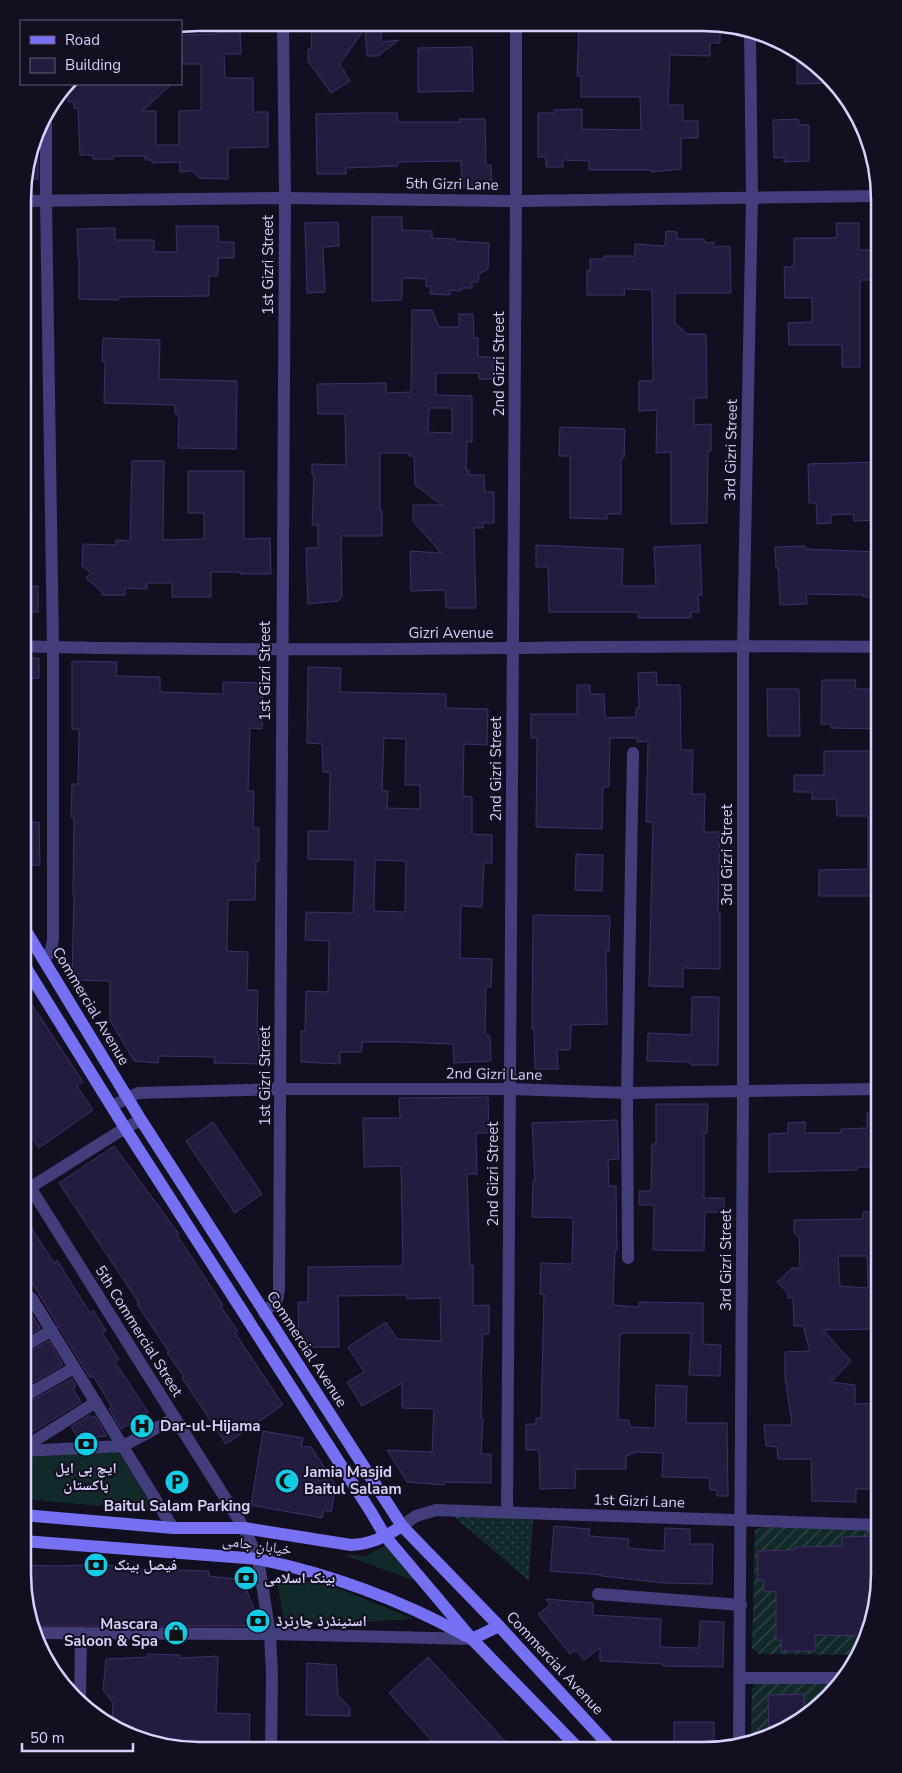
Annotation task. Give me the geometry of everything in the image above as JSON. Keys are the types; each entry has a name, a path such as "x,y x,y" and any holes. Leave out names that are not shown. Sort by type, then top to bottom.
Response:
{"main road":[{"name":"Commercial Avenue","path":"31,939 141,1120 402,1526 499,1626 606,1742"},
{"path":"31,976 125,1128 386,1536 472,1639 572,1742"},
{"name":"خیابانِ جامی","path":"31,1516 173,1528 244,1528 351,1545 364,1544 386,1536 402,1526"},
{"name":"خیابانِ جامی","path":"31,1542 258,1559 289,1565 348,1584 431,1616 472,1639"},
{"path":"472,1639 499,1626"}],"street":[{"name":"1st Gizri Street","path":"264,1313 277,1300 279,1290 281,649 285,198 283,31"},
{"name":"2nd Gizri Street","path":"507,1513 516,31"},
{"name":"3rd Gizri Street","path":"739,1738 743,1090 743,645 752,197 750,38"},
{"path":"44,959 51,950 53,939 53,647 46,131"},
{"name":"5th Gizri Lane","path":"31,201 285,198 516,201 871,196"},
{"name":"Gizri Avenue","path":"31,646 281,649 513,649 743,645 871,647"},
{"path":"628,1258 627,1093 633,753"},
{"name":"2nd Gizri Lane","path":"112,1106 138,1093 281,1089 510,1090 627,1093 743,1090 870,1090"},
{"path":"31,1187 125,1128 141,1120"},
{"name":"5th Commercial Street","path":"31,1196 244,1528 258,1559 270,1634 272,1674 271,1742"},
{"path":"31,1299 173,1528"},
{"path":"31,1342 52,1330"},
{"path":"31,1392 74,1368"},
{"path":"31,1445 96,1402"},
{"path":"31,1450 123,1446 175,1418"},
{"name":"1st Gizri Lane","path":"402,1526 416,1516 436,1510 870,1525"},
{"path":"598,1594 741,1605"},
{"path":"42,1633 270,1634 472,1639"},
{"path":"80,1693 81,1633"},
{"path":"740,1678 834,1678"}],"green space":[{"path":"117,1450 155,1511 31,1500 31,1457"},
{"path":"453,1516 533,1519 529,1581"},
{"path":"763,1527 870,1528 868,1607 862,1628 849,1655 759,1654 752,1648 755,1530"},
{"path":"388,1544 421,1576 445,1595 444,1597 418,1582 341,1554 366,1556"},
{"path":"285,1576 338,1588 414,1619 285,1626 277,1583 280,1577"},
{"path":"756,1683 830,1683 822,1693 787,1719 751,1735 752,1688"}],"building":[{"path":"240,31 241,54 224,54 225,78 253,78 253,112 268,112 268,147 228,148 228,179 199,178 192,171 180,172 180,162 152,163 152,160 145,160 145,156 113,156 113,159 93,159 93,155 80,155 78,108 74,108 74,102 68,102 68,94 76,85 171,85 142,111 156,111 156,145 179,145 179,111 201,110 201,64 182,64 182,35 218,34 218,32"},
{"path":"312,31 363,31 340,64 350,81 331,93 308,61 308,49 311,49"},
{"path":"365,31 382,31 381,42 399,40 378,56 367,56"},
{"path":"579,31 720,33 720,43 710,43 710,56 670,55 668,105 683,105 683,121 698,121 698,138 681,138 681,169 651,172 651,170 589,170 589,161 563,160 563,167 546,167 546,157 538,157 538,113 554,113 554,110 582,109 582,129 641,130 640,97 581,97 581,76 577,76"},
{"path":"472,47 473,91 418,92 418,48"},
{"path":"797,61 824,83 797,84"},
{"path":"397,113 398,122 460,122 459,119 485,119 486,165 491,165 492,187 462,187 461,161 398,162 398,166 346,168 346,174 317,174 316,114"},
{"path":"798,119 799,125 809,125 809,161 784,162 784,157 774,158 773,120"},
{"path":"38,152 38,179 33,179"},
{"path":"372,217 402,217 402,230 432,231 432,238 489,243 488,269 479,274 478,282 472,282 472,288 462,288 461,291 450,290 450,295 430,294 431,287 426,286 426,279 402,278 402,300 372,301"},
{"path":"338,222 339,246 323,247 325,292 307,293 305,223"},
{"path":"836,223 859,223 859,250 871,250 871,280 860,280 860,367 842,367 842,345 789,345 788,323 812,322 812,298 785,298 784,267 794,267 794,238 837,238"},
{"path":"176,226 218,226 219,242 234,242 234,258 218,258 218,276 209,276 209,296 119,297 118,300 79,299 77,229 115,228 115,240 154,240 154,252 177,252"},
{"path":"666,231 677,232 677,239 704,239 706,243 714,242 714,247 730,246 731,293 675,293 675,323 687,334 706,334 707,398 694,398 694,425 711,424 711,451 708,451 707,523 671,524 671,452 656,453 657,410 639,411 639,381 653,381 652,290 624,289 625,295 587,295 587,270 590,271 590,259 604,259 604,256 635,256 635,244 665,246"},
{"path":"412,310 432,310 439,327 459,327 459,314 473,314 474,338 478,338 478,357 493,357 493,379 479,379 479,373 436,373 436,395 472,396 472,442 467,442 466,470 469,470 469,475 484,475 485,492 494,492 494,523 483,523 483,528 474,528 476,608 446,608 445,590 411,591 410,551 441,553 413,521 413,505 442,505 415,485 414,456 409,456 409,453 380,453 382,536 341,536 342,597 338,601 308,604 306,548 318,548 318,525 312,525 314,475 312,475 312,464 346,465 345,414 318,414 317,384 386,383 386,393 411,392","holes":["429,408 452,408 452,433 428,432"]},
{"path":"103,338 160,340 159,379 237,381 236,449 178,448 179,414 175,414 175,405 104,403 105,362 102,362"},
{"path":"560,427 625,429 624,458 621,458 621,514 607,514 607,519 570,518 570,456 559,456"},
{"path":"132,461 164,461 163,540 204,539 204,513 188,513 188,471 244,471 244,539 270,538 271,574 211,572 211,597 172,597 172,583 147,583 147,589 125,588 125,595 102,595 102,592 86,578 91,573 82,566 83,544 116,545 116,540 130,541"},
{"path":"871,462 871,520 854,521 853,514 831,515 831,523 817,524 816,503 809,503 808,464"},
{"path":"536,545 623,549 622,586 656,586 654,547 700,545 702,595 698,595 699,612 691,612 691,618 638,618 638,612 549,612 548,567 536,567"},
{"path":"805,546 805,549 871,552 871,597 863,597 863,595 806,594 807,604 780,605 775,547"},
{"path":"31,586 38,586 38,612 31,612"},
{"path":"31,658 39,658 39,678 31,678"},
{"path":"72,661 117,662 116,676 160,677 160,692 223,694 223,682 263,683 262,729 250,728 248,791 254,791 253,828 259,828 259,861 256,861 255,900 228,900 227,951 248,952 247,990 258,990 257,1035 259,1035 259,1064 214,1063 215,1057 159,1056 158,1063 134,1061 110,1020 110,981 72,980 74,818 71,817 72,784 78,784 79,729 72,729"},
{"path":"308,667 341,668 340,692 446,694 446,708 488,709 487,745 464,744 463,796 472,797 472,834 492,835 492,863 484,863 482,907 461,906 460,958 492,959 491,987 486,987 485,1033 490,1037 491,1061 454,1063 453,1044 362,1042 362,1052 340,1052 340,1064 301,1062 301,1031 305,1031 306,991 328,992 329,941 305,940 306,912 353,913 355,860 308,859 308,831 329,831 330,772 323,772 322,744 307,743","holes":["384,738 406,739 405,785 420,785 420,809 387,808 388,791 382,790","375,860 406,861 405,912 374,911"]},
{"path":"656,672 657,685 680,685 681,750 693,750 692,794 705,794 704,832 720,832 718,913 720,912 720,969 683,968 683,987 649,986 653,822 646,822 648,741 637,742 637,738 610,738 609,787 603,787 602,829 536,827 537,738 531,738 531,714 577,714 577,685 590,685 590,694 604,694 605,718 636,717 636,708 639,708 638,673"},
{"path":"822,680 856,680 855,689 871,689 871,729 831,728 831,724 821,724"},
{"path":"767,689 799,689 800,736 768,736"},
{"path":"824,751 871,751 870,896 819,896 819,870 868,869 868,816 837,816 836,799 812,799 812,792 794,792 794,775 824,775"},
{"path":"31,822 39,822 40,865 31,866"},
{"path":"576,854 603,855 602,891 575,890"},
{"path":"533,915 610,916 609,951 606,951 607,1024 571,1025 570,1050 557,1050 558,1069 535,1069 534,1029 532,1029"},
{"path":"692,997 719,997 718,1065 691,1065 691,1062 647,1061 648,1033 691,1035"},
{"path":"31,1003 83,1082 77,1086 93,1110 39,1148 31,1136"},
{"path":"488,1097 489,1133 476,1133 477,1174 467,1174 470,1265 473,1265 473,1306 489,1305 489,1334 483,1334 481,1454 491,1454 491,1483 444,1482 444,1485 407,1482 387,1450 432,1452 434,1409 402,1408 402,1383 362,1406 347,1382 364,1372 348,1347 386,1322 397,1339 441,1341 440,1298 407,1299 406,1295 338,1296 339,1347 299,1347 298,1302 308,1302 308,1267 403,1266 401,1166 364,1167 363,1118 400,1118 399,1098"},
{"path":"656,1104 708,1104 707,1133 704,1133 704,1198 724,1198 724,1212 705,1212 704,1251 653,1250 654,1205 639,1205 639,1191 651,1191 652,1144 656,1144"},
{"path":"867,1113 870,1113 870,1167 857,1167 857,1170 769,1172 769,1134 788,1133 788,1123 805,1122 805,1133 841,1133 841,1129 867,1128"},
{"path":"617,1120 619,1159 608,1160 609,1186 616,1186 617,1250 615,1250 613,1305 639,1307 639,1302 703,1303 703,1344 721,1345 720,1376 689,1375 691,1333 620,1334 618,1420 629,1420 630,1427 655,1428 656,1385 687,1386 686,1423 727,1423 728,1496 717,1496 717,1490 710,1490 709,1478 662,1477 663,1453 636,1452 626,1456 626,1469 576,1469 575,1488 540,1489 539,1450 526,1450 526,1424 536,1424 536,1418 541,1418 544,1294 540,1294 541,1263 572,1264 573,1218 532,1217 533,1181 535,1181 532,1123"},
{"path":"213,1122 262,1194 235,1213 186,1141"},
{"path":"114,1146 179,1234 177,1235 238,1331 235,1333 283,1405 226,1444 182,1378 184,1377 167,1353 169,1352 137,1304 139,1303 59,1183"},
{"path":"863,1212 870,1212 870,1329 823,1330 851,1361 831,1382 855,1385 855,1404 870,1403 870,1489 856,1489 856,1502 812,1501 811,1459 778,1459 777,1447 766,1446 764,1425 792,1425 785,1377 785,1352 810,1351 803,1326 794,1326 793,1298 788,1298 788,1293 777,1282 792,1268 800,1268 799,1237 794,1233 794,1220 863,1219","holes":["838,1256 867,1256 868,1288 840,1286"]},
{"path":"31,1227 54,1263 57,1260 90,1313 93,1310 106,1331 102,1333 119,1359 115,1362 148,1412 121,1429 109,1409 112,1407 93,1376 90,1378 31,1281"},
{"path":"31,1313 40,1328 31,1333"},
{"path":"49,1341 63,1365 31,1383 31,1351"},
{"path":"72,1379 76,1387 73,1389 81,1402 31,1433 31,1401"},
{"path":"90,1415 92,1418 95,1416 107,1436 79,1439 71,1427"},
{"path":"263,1431 303,1438 301,1446 311,1447 336,1485 331,1512 324,1510 322,1518 251,1505"},
{"path":"554,1526 590,1529 589,1536 629,1539 628,1548 664,1551 665,1528 690,1529 690,1544 713,1544 712,1584 664,1583 550,1571"},
{"path":"870,1536 868,1607 858,1636 815,1635 815,1651 781,1651 781,1640 776,1640 776,1591 764,1592 763,1580 758,1580 758,1551 795,1550 795,1547 842,1546 842,1537"},
{"path":"87,1563 139,1569 209,1571 209,1576 243,1580 260,1626 39,1626 33,1596 31,1565 87,1565"},
{"path":"546,1599 593,1603 593,1615 661,1619 660,1647 699,1648 700,1621 724,1622 723,1667 663,1666 663,1664 600,1661 600,1648 584,1660 576,1650 570,1654 538,1614 550,1605"},
{"path":"147,1654 180,1655 180,1658 218,1656 216,1713 250,1714 249,1742 177,1740 135,1729 112,1717 113,1703 103,1690 106,1659 148,1657"},
{"path":"428,1657 506,1742 433,1742 389,1693"},
{"path":"307,1663 336,1665 338,1695 350,1708 350,1716 306,1715"},
{"path":"804,1694 805,1707 769,1728 768,1695"},
{"path":"674,1722 714,1722 714,1741 674,1742"}],"place":[{"name":"Dar-ul-Hijama","path":"142,1426"},
{"name":"ایچ بی ایل پاکستان","path":"86,1444"},
{"name":"Jamia Masjid Baitul Salaam","path":"287,1481"},
{"name":"Baitul Salam Parking","path":"177,1482"},
{"name":"فیصل بینک","path":"96,1565"},
{"name":"بینک اسلامی","path":"246,1578"},
{"name":"اسٹینڈرڈ چارٹرڈ","path":"258,1621"},
{"name":"Mascara Saloon & Spa","path":"176,1633"}]}
